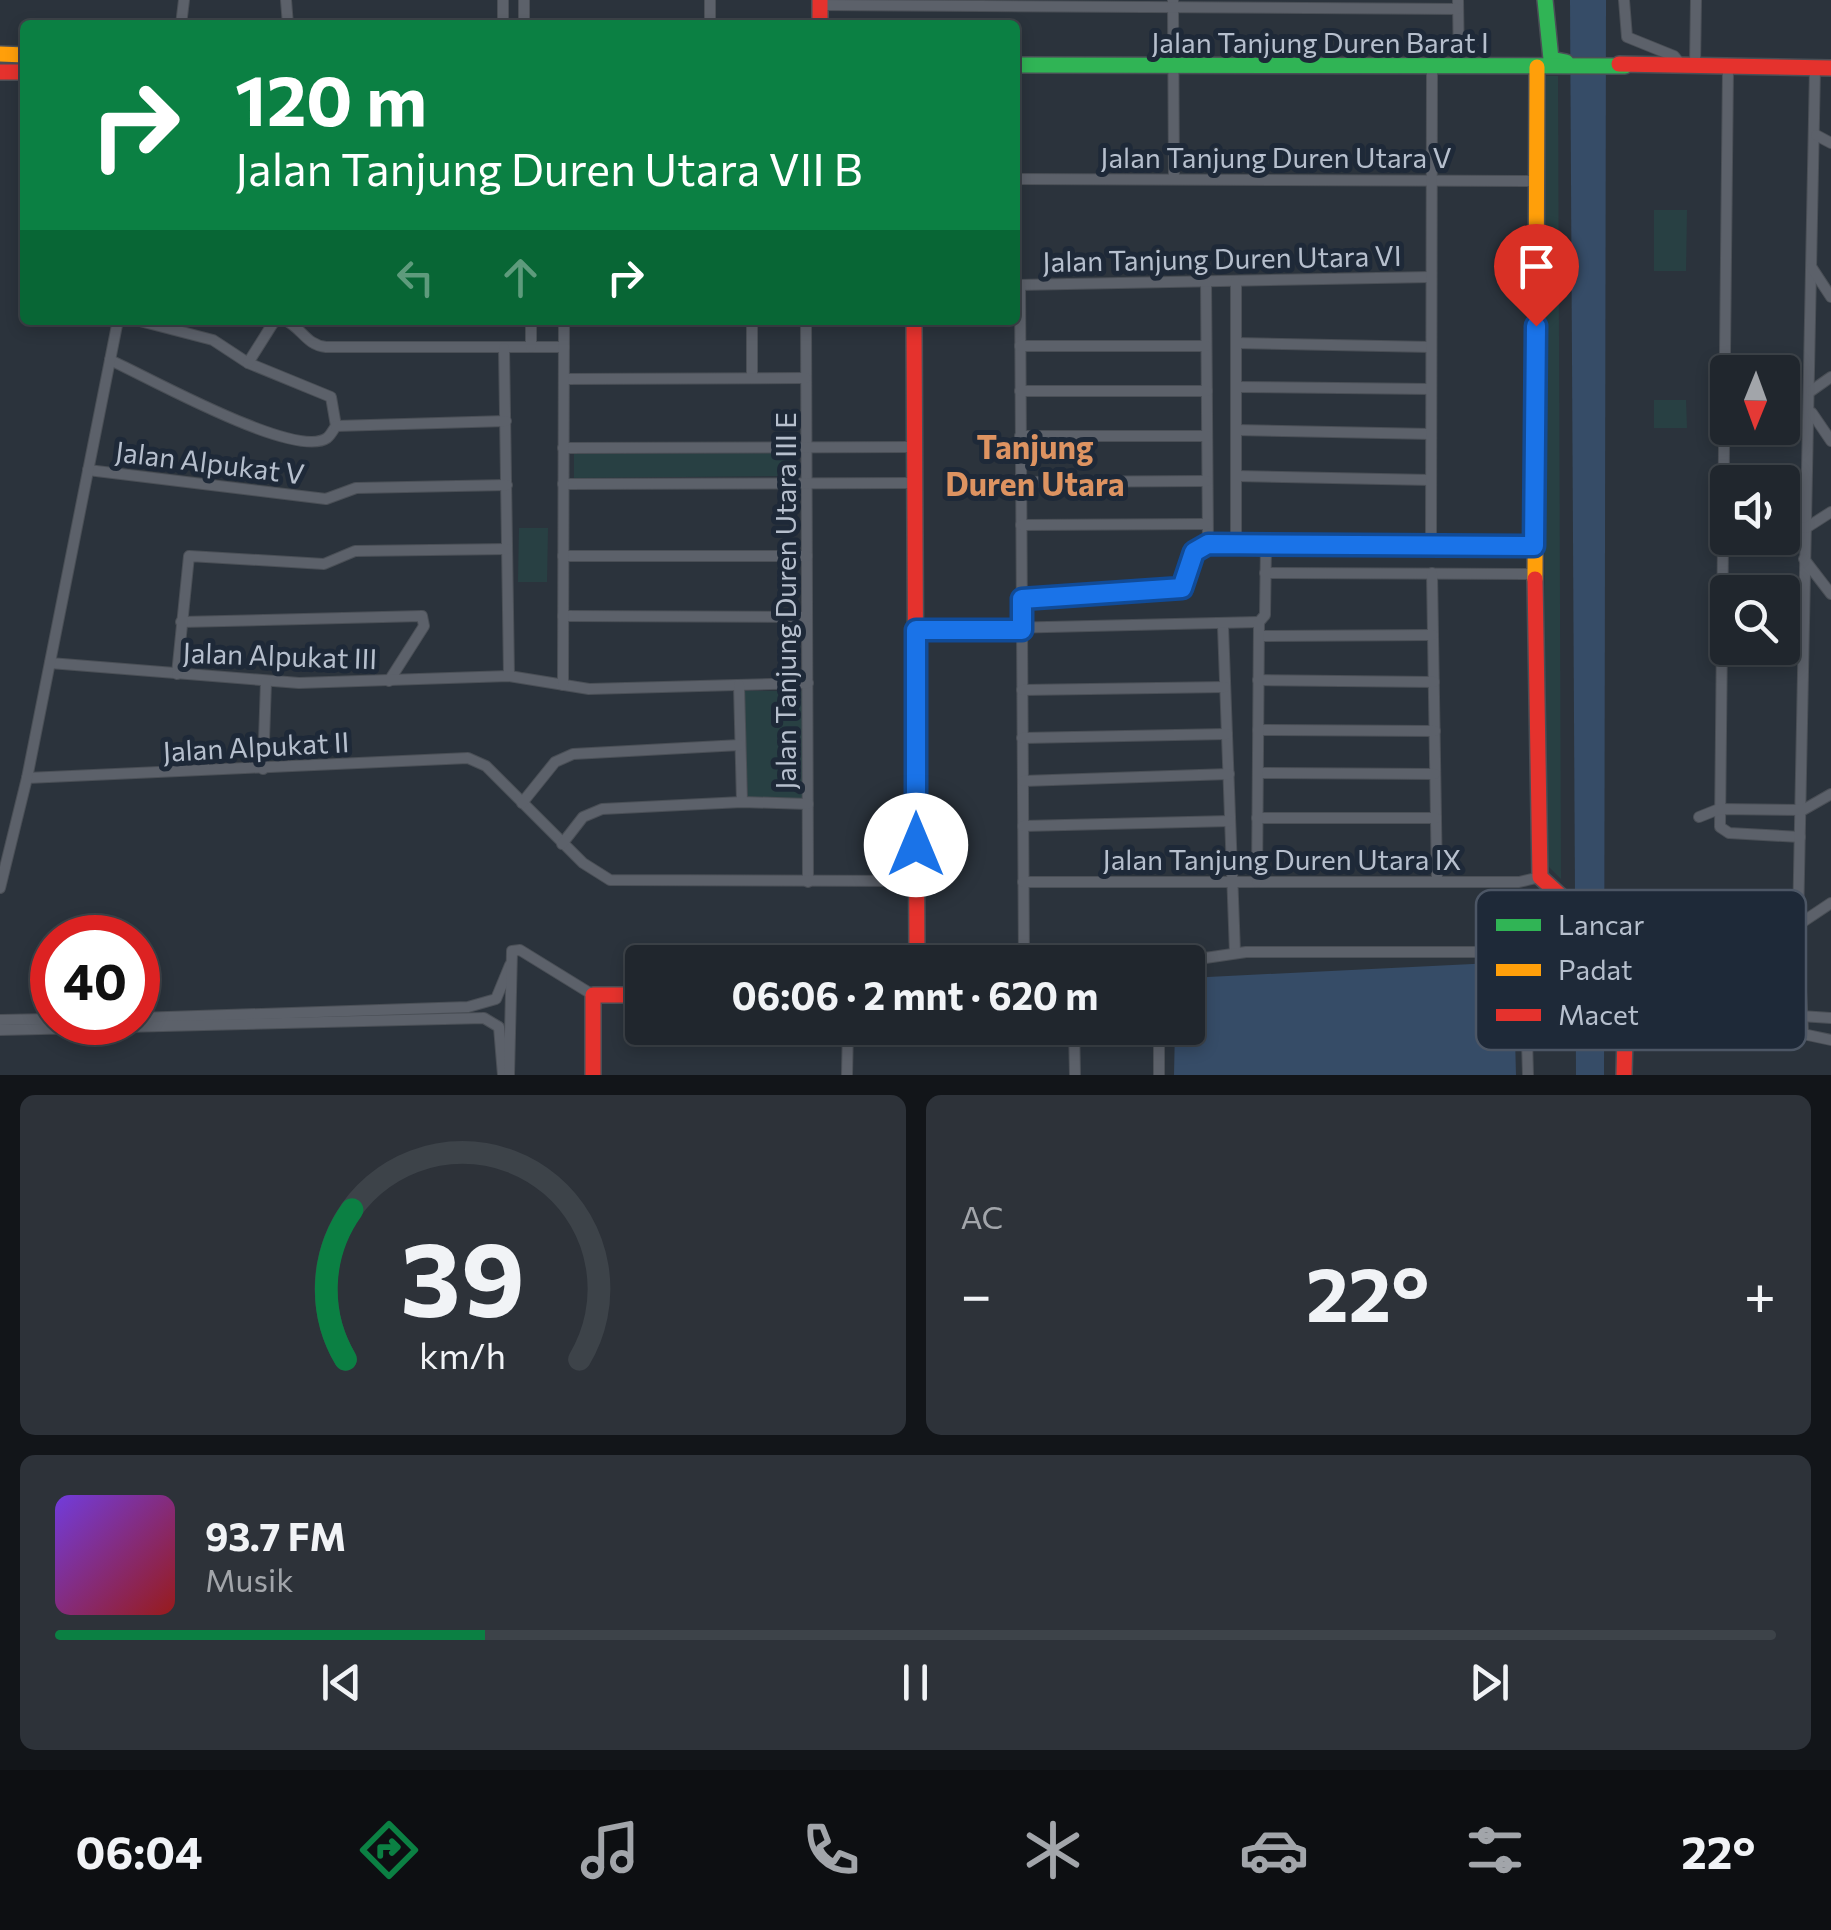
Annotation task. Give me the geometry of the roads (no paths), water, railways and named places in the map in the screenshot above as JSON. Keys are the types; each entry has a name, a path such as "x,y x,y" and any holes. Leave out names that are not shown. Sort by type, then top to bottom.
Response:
{"street":[{"path":"1545,0 1546,40 1551,59 1558,65"},
{"path":"1624,0 1627,37 1674,56 1689,67"},
{"path":"1689,67 1696,0"},
{"path":"820,3 1458,4 1459,68"},
{"path":"1173,3 1174,179"},
{"path":"1546,40 1533,67 1534,574 1541,879 1554,890"},
{"name":"Jalan Tanjung Duren Barat I","path":"1020,65 1823,68"},
{"path":"1432,68 1432,545"},
{"path":"1725,465 1728,68"},
{"path":"1799,890 1811,267 1823,68"},
{"path":"1816,135 1831,143"},
{"name":"Jalan Tanjung Duren Utara V","path":"1020,179 1536,181"},
{"path":"1811,267 1831,297"},
{"name":"Jalan Tanjung Duren Utara VI","path":"1020,285 1431,276"},
{"path":"1206,281 1208,544"},
{"path":"1236,281 1236,545"},
{"path":"0,888 27,778 117,325"},
{"path":"155,325 213,340 248,363 330,397 336,426"},
{"path":"248,363 271,325"},
{"path":"294,325 311,343 326,347 564,348"},
{"path":"531,325 531,348"},
{"path":"563,685 564,325"},
{"path":"752,325 752,378"},
{"name":"Jalan Tanjung Duren Utara III E","path":"806,325 808,882"},
{"path":"914,325 917,945"},
{"path":"1019,325 1024,945"},
{"path":"1236,343 1431,347"},
{"path":"1020,346 1206,346"},
{"path":"504,348 508,676"},
{"path":"110,360 256,431 323,440 336,426 506,421"},
{"path":"1811,391 1831,377"},
{"path":"564,379 806,378"},
{"path":"1236,387 1431,389"},
{"path":"1020,391 1206,390"},
{"path":"1811,412 1831,441"},
{"path":"1236,430 1431,434"},
{"path":"1020,436 1207,436"},
{"path":"563,448 915,447"},
{"name":"Jalan Alpukat V","path":"88,470 326,498 356,488 507,485"},
{"path":"1236,476 1431,480"},
{"path":"1020,482 1207,481"},
{"path":"563,484 915,484"},
{"path":"1800,528 1831,512"},
{"path":"1021,526 1208,524"},
{"path":"1022,599 1182,588 1194,552 1208,544 1534,546"},
{"path":"1257,882 1259,622 1265,615 1266,545"},
{"path":"177,674 187,561 194,556 324,564 356,551 507,549"},
{"path":"1723,555 1720,826 1730,833 1800,837"},
{"path":"563,556 807,556"},
{"path":"1804,559 1831,594"},
{"path":"1266,572 1534,574"},
{"path":"1432,573 1437,882"},
{"path":"181,622 422,616 424,626 389,681"},
{"path":"563,616 807,617"},
{"path":"916,630 1223,626 1259,622"},
{"path":"1223,626 1235,954"},
{"path":"1259,636 1433,635"},
{"name":"Jalan Alpukat III","path":"50,663 266,682 508,676 589,689 808,683"},
{"path":"1258,680 1434,682"},
{"path":"263,769 266,682"},
{"path":"739,685 742,802"},
{"path":"1022,690 1226,687"},
{"path":"1258,730 1434,731"},
{"path":"1022,738 1227,734"},
{"path":"740,745 573,754 555,762 522,803 562,844 610,880 916,881"},
{"name":"Jalan Alpukat II","path":"27,778 453,757 486,766 522,803"},
{"path":"1258,773 1436,774"},
{"path":"1023,781 1228,774"},
{"path":"1699,817 1719,808 1803,810 1831,794"},
{"path":"562,844 590,812 742,802 808,804"},
{"path":"1257,818 1436,818"},
{"path":"1023,826 1230,821"},
{"name":"Jalan Tanjung Duren Utara IX","path":"1023,882 1541,879"},
{"path":"1806,920 1831,902"},
{"path":"506,1075 512,952 520,950 594,995 625,995"},
{"path":"1205,958 1235,954 1476,952"},
{"path":"0,1030 478,1006 498,996 510,965"},
{"path":"593,1075 594,995"},
{"path":"1806,1016 1831,1018"},
{"path":"160,1020 484,1018 499,1027 506,1075"},
{"path":"0,1020 30,1019"},
{"path":"1806,1035 1831,1040"},
{"path":"847,1075 848,1045"},
{"path":"1074,1045 1075,1075"},
{"path":"1159,1075 1160,1045"},
{"path":"1527,1050 1528,1075"},
{"path":"1624,1075 1625,1050"}],"water":[{"path":"1570,0 1606,0 1604,890 1575,890"},
{"path":"1476,964 1476,1050 1515,1050 1516,1075 1174,1075 1175,1045 1205,1045 1205,977"},
{"path":"1576,1050 1604,1050 1604,1075 1576,1075"}],"district":[{"name":"Tanjung Duren Utara","path":"1035,464"}]}
